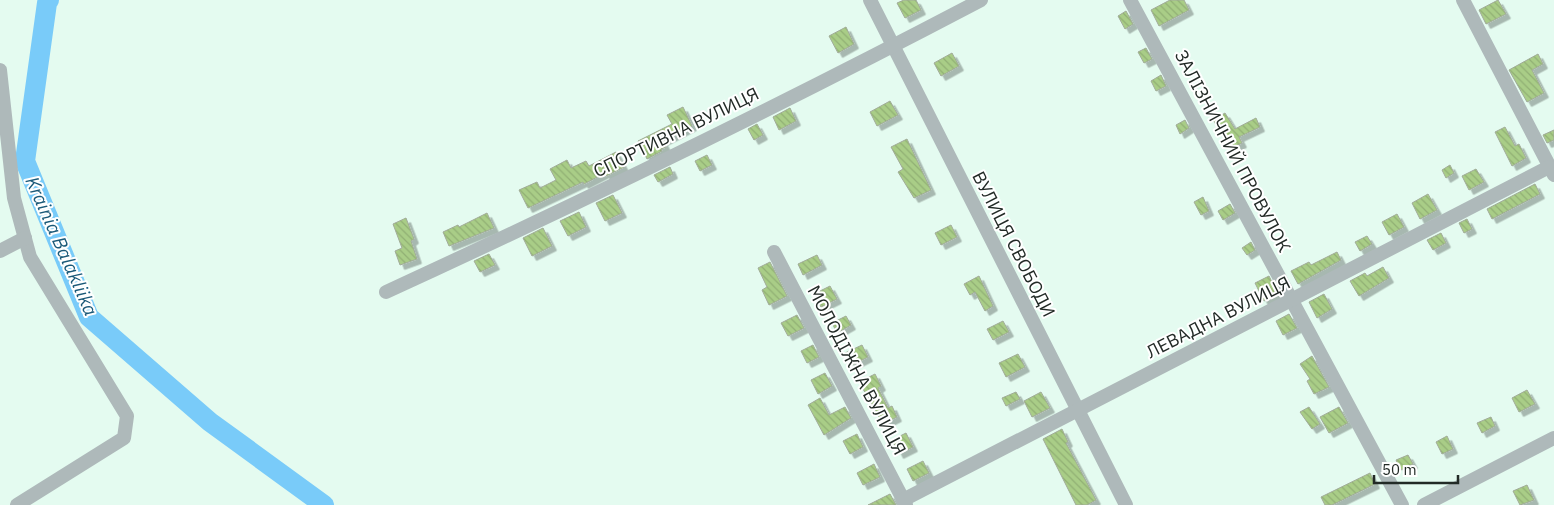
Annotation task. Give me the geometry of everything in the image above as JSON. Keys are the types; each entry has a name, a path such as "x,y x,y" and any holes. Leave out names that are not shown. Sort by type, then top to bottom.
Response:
{"street":[{"name":"ВУЛИЦЯ СВОБОДИ","path":"870,0 1126,505"},
{"name":"СПОРТИВНА ВУЛИЦЯ","path":"386,292 526,228 893,46 981,0"},
{"name":"ЗАЛІЗНИЧНИЙ ПРОВУЛОК","path":"1130,0 1402,505"},
{"path":"1463,0 1552,171"},
{"path":"0,70 14,198 30,257 127,416 124,438 16,505"},
{"name":"ЛЕВАДНА ВУЛИЦЯ","path":"905,503 1292,300 1552,171"},
{"path":"0,251 24,238"},
{"name":"МОЛОДІЖНА ВУЛИЦЯ","path":"774,252 905,503"},
{"path":"1424,505 1554,438"}],"building":[{"path":"904,0 916,0 921,10 905,18 897,3"},
{"path":"1170,0 1184,0 1189,10 1159,26 1151,10"},
{"path":"1498,0 1506,14 1486,24 1479,10"},
{"path":"1126,11 1133,24 1125,29 1118,16"},
{"path":"846,27 854,44 838,53 829,36"},
{"path":"1146,48 1152,59 1144,63 1138,52"},
{"path":"952,53 959,66 941,76 934,63"},
{"path":"1538,54 1543,64 1532,70 1544,93 1527,102 1509,70"},
{"path":"1161,75 1166,86 1156,91 1151,81"},
{"path":"890,101 898,115 877,126 870,112"},
{"path":"683,107 692,126 663,141 666,147 647,159 638,141 672,124 667,115"},
{"path":"790,108 796,121 779,130 773,117"},
{"path":"1225,113 1235,129 1256,118 1260,127 1239,137 1242,143 1232,148 1223,129 1220,131 1213,120"},
{"path":"1185,120 1189,128 1180,134 1176,125"},
{"path":"757,124 763,135 754,140 748,129"},
{"path":"1505,127 1515,146 1519,144 1526,158 1512,166 1495,132"},
{"path":"1554,130 1554,140 1547,143 1543,135"},
{"path":"907,139 931,190 914,198 898,172 903,169 891,147"},
{"path":"616,152 624,167 606,176 605,173 584,184 583,182 528,208 519,190 537,182 540,188 556,180 550,169 567,160 571,168 586,161 589,166"},
{"path":"707,155 712,165 700,171 695,161"},
{"path":"1450,165 1454,173 1446,178 1442,170"},
{"path":"670,167 673,174 658,182 654,175"},
{"path":"1476,169 1484,182 1469,190 1462,176"},
{"path":"1535,184 1540,194 1492,219 1487,209"},
{"path":"1428,194 1437,210 1420,219 1412,203"},
{"path":"613,195 622,213 605,221 596,203"},
{"path":"1203,197 1209,211 1201,215 1194,202"},
{"path":"1230,204 1235,213 1223,220 1218,211"},
{"path":"579,212 586,227 568,236 560,221"},
{"path":"487,213 494,228 449,246 443,232 458,225 459,227"},
{"path":"1397,214 1404,227 1389,235 1382,222"},
{"path":"406,218 414,239 411,241 417,259 400,265 395,251 402,248 393,224"},
{"path":"1467,219 1472,229 1464,233 1459,223"},
{"path":"951,225 957,237 941,245 935,233"},
{"path":"543,228 552,246 532,256 523,238"},
{"path":"1441,233 1446,243 1433,250 1427,240"},
{"path":"1367,236 1372,244 1360,251 1355,242"},
{"path":"1251,242 1255,250 1247,255 1242,248"},
{"path":"1337,252 1341,260 1298,284 1291,271 1309,262 1311,265"},
{"path":"489,254 495,265 480,272 474,261"},
{"path":"817,255 822,265 803,275 798,264"},
{"path":"770,262 787,296 769,305 762,290 767,287 758,268"},
{"path":"1383,267 1389,278 1359,296 1350,281 1365,273 1367,276"},
{"path":"979,276 993,306 985,311 975,292 970,295 964,284"},
{"path":"1269,276 1278,294 1264,301 1255,283"},
{"path":"830,286 837,299 821,307 814,294"},
{"path":"1324,294 1332,309 1317,318 1309,302"},
{"path":"1289,314 1297,328 1283,335 1276,321"},
{"path":"797,315 804,328 788,336 781,323"},
{"path":"846,316 851,325 837,333 832,323"},
{"path":"1003,321 1009,332 993,340 987,329"},
{"path":"813,345 819,357 807,363 801,351"},
{"path":"862,345 868,357 852,365 845,353"},
{"path":"1018,354 1025,367 1006,377 999,363"},
{"path":"1312,356 1329,387 1314,394 1307,381 1310,379 1300,364"},
{"path":"825,373 832,386 818,394 811,380"},
{"path":"875,374 881,386 878,388 888,408 892,406 897,417 883,424 859,382"},
{"path":"1527,390 1535,404 1519,412 1512,398"},
{"path":"1016,392 1020,399 1006,406 1002,398"},
{"path":"1041,392 1050,408 1032,417 1024,401"},
{"path":"820,398 829,415 845,407 851,418 824,435 808,405"},
{"path":"1309,407 1320,424 1312,429 1300,412"},
{"path":"1339,407 1348,423 1329,433 1320,417"},
{"path":"1491,417 1495,426 1482,433 1477,423"},
{"path":"1062,429 1068,442 1066,443 1096,500 1087,505 1076,505 1043,439"},
{"path":"906,433 913,447 899,454 892,440"},
{"path":"857,434 863,447 850,454 843,441"},
{"path":"1447,436 1453,449 1442,454 1436,442"},
{"path":"1408,455 1413,464 1401,470 1396,460"},
{"path":"923,461 929,473 913,481 907,469"},
{"path":"874,464 880,477 863,485 857,473"},
{"path":"1370,473 1375,484 1332,505 1325,505 1321,497"},
{"path":"1527,485 1534,500 1520,505 1513,491"},
{"path":"890,494 896,505 868,505"}],"waterway":[{"name":"Krainia Balakliika","path":"49,0 47,3 25,161 89,317 210,422 324,505"}]}
